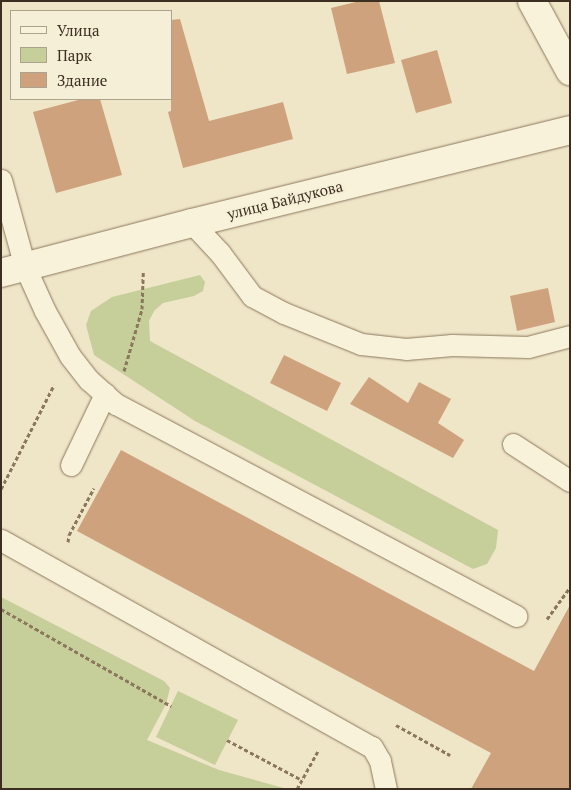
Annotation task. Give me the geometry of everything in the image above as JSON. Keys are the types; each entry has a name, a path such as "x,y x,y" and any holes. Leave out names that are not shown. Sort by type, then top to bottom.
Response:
{"street":[{"path":"532,1 570,70"},
{"name":"улица Байдукова","path":"13,270 192,222 570,130"}],"lane":[{"path":"1,180 13,270 70,356 110,399 516,616"},
{"path":"192,222 220,253 252,296 284,313 361,344 406,349 452,345 528,346 570,336"},
{"path":"71,465 110,399"},
{"path":"513,444 570,481"},
{"path":"1,540 372,747 380,761 386,789"}],"path":[{"path":"110,399 142,309 144,268 138,237"},
{"path":"1,489 70,356"},
{"path":"72,548 68,535 98,481"},
{"path":"546,621 570,587"},
{"path":"1,609 171,706"},
{"path":"390,722 450,755"},
{"path":"227,740 302,780 297,789"}],"green space":[{"path":"200,275 205,282 203,291 194,296 163,303 154,311 149,321 150,341 498,530 496,548 487,564 473,569 195,421 94,355 86,325 91,311 112,297"},
{"path":"1,597 164,681 170,688 166,704 147,740 219,770 287,789 1,789"},
{"path":"178,691 238,720 215,765 156,737"}],"building":[{"path":"360,1 379,1 395,63 347,74 331,8"},
{"path":"180,19 209,121 283,102 293,139 183,168 168,112 171,111 172,100 172,20"},
{"path":"437,50 452,103 416,113 401,60"},
{"path":"78,100 100,100 122,175 56,193 33,112"},
{"path":"548,288 555,322 517,331 510,296"},
{"path":"284,355 341,383 327,411 270,383"},
{"path":"369,377 408,403 419,382 451,399 438,423 464,440 453,458 350,404"},
{"path":"121,450 534,671 570,605 570,789 471,789 491,753 77,531"}]}
